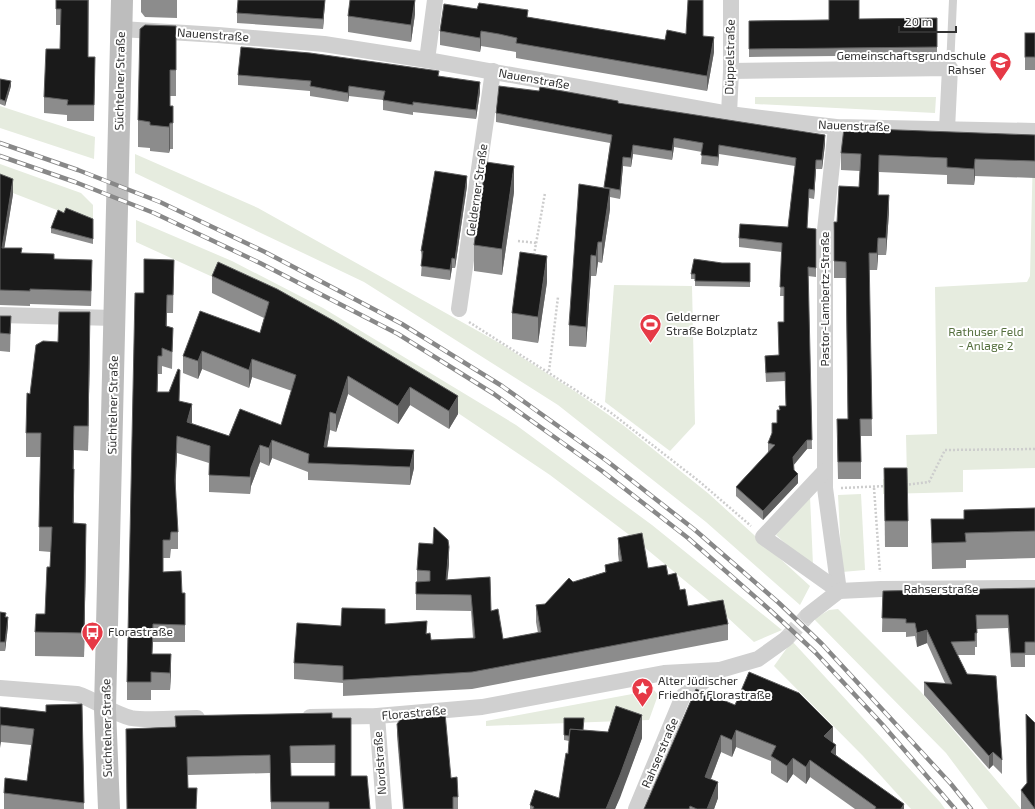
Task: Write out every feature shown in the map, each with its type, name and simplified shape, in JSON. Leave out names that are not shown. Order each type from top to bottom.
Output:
[{"type":"main road","name":"Süchtelner Straße","points":[[109,809],[106,709],[122,0]]},
{"type":"street","points":[[428,60],[435,0]]},
{"type":"street","name":"Düppelstraße","points":[[728,114],[731,71],[731,0]]},
{"type":"street","name":"Nauenstraße","points":[[121,29],[218,34],[324,44],[428,60],[728,114],[836,127],[1035,131]]},
{"type":"street","points":[[731,71],[950,68],[947,129]]},
{"type":"street","name":"Gelderner Straße","points":[[459,309],[493,72]]},
{"type":"street","name":"Pastor-Lambertz-Straße","points":[[836,127],[825,230],[825,488],[839,592]]},
{"type":"street","points":[[0,315],[114,318]]},
{"type":"street","points":[[808,615],[839,592],[764,537],[825,471]]},
{"type":"street","name":"Rahserstraße","points":[[839,592],[881,588],[1035,588]]},
{"type":"street","name":"Rahserstraße","points":[[636,809],[684,696],[720,670],[758,659],[786,640]]},
{"type":"street","name":"Florastraße","points":[[298,717],[377,716],[482,707],[664,673],[720,670]]},
{"type":"street","points":[[0,688],[77,694],[88,698],[106,709],[132,718],[211,718]]},
{"type":"street","name":"Nordstraße","points":[[377,716],[384,809]]},
{"type":"lane","points":[[950,68],[953,0]]},
{"type":"path","points":[[534,258],[545,193]]},
{"type":"path","points":[[518,241],[536,243]]},
{"type":"path","points":[[549,371],[558,297]]},
{"type":"path","points":[[459,309],[469,322],[549,371],[610,412],[700,482],[764,537]]},
{"type":"path","points":[[898,485],[929,482],[946,450],[1035,449]]},
{"type":"path","points":[[825,488],[874,488],[890,486]]},
{"type":"path","points":[[874,488],[881,588]]},
{"type":"green space","points":[[755,97],[936,97],[935,113],[755,104]]},
{"type":"green space","points":[[0,106],[95,137],[94,159],[0,128]]},
{"type":"green space","name":"Rathuser Feld - Anlage 2","points":[[1033,152],[1035,152],[1035,468],[963,470],[963,492],[883,494],[883,479],[907,478],[906,435],[937,434],[935,287],[1027,282],[1030,276]]},
{"type":"green space","points":[[135,154],[258,208],[503,345],[576,392],[623,425],[709,494],[810,586],[800,605],[706,522],[558,405],[364,282],[135,173]]},
{"type":"green space","points":[[0,164],[81,193],[93,205],[93,224],[0,188]]},
{"type":"green space","points":[[136,220],[232,261],[323,308],[516,425],[652,525],[782,630],[754,642],[713,604],[632,537],[550,475],[458,413],[369,357],[276,306],[136,242]]},
{"type":"green space","name":"Gelderner Straße Bolzplatz","points":[[614,285],[692,286],[695,424],[670,451],[605,402]]},
{"type":"green space","points":[[861,494],[865,570],[842,572],[838,495]]},
{"type":"green space","points":[[810,496],[813,565],[810,566],[776,535]]},
{"type":"green space","points":[[838,609],[921,692],[1021,809],[988,809],[946,753],[814,619],[829,610]]},
{"type":"green space","points":[[792,641],[945,809],[911,809],[863,756],[774,666]]},
{"type":"green space","points":[[654,690],[658,695],[649,720],[486,726],[486,721]]},
{"type":"building","points":[[56,0],[88,0],[88,57],[95,57],[94,105],[67,105],[68,100],[44,97],[46,49],[60,49],[61,9],[56,9]]},
{"type":"building","points":[[238,0],[325,0],[323,19],[237,13]]},
{"type":"building","points":[[350,0],[415,0],[411,25],[348,16]]},
{"type":"building","points":[[688,0],[703,0],[703,36],[714,37],[707,76],[516,43],[517,38],[499,34],[481,31],[480,38],[440,31],[444,4],[477,9],[479,3],[528,10],[527,17],[665,40],[667,30],[686,34]]},
{"type":"building","points":[[829,0],[859,0],[859,19],[937,18],[937,47],[749,49],[749,21],[829,20]]},
{"type":"building","points":[[145,25],[176,26],[176,70],[170,70],[170,106],[173,106],[173,123],[170,123],[169,127],[150,125],[150,122],[138,120],[140,29]]},
{"type":"building","points":[[1025,33],[1035,33],[1035,57],[1025,57]]},
{"type":"building","points":[[241,47],[310,53],[439,71],[438,76],[480,82],[476,110],[413,102],[413,105],[383,100],[385,91],[349,86],[348,93],[310,86],[311,81],[238,75]]},
{"type":"building","points":[[0,79],[11,81],[5,101],[0,99]]},
{"type":"building","points":[[499,86],[539,91],[540,87],[618,101],[618,103],[825,135],[822,160],[816,160],[814,190],[809,189],[807,228],[816,229],[816,268],[808,267],[812,440],[807,440],[793,457],[794,470],[798,474],[763,511],[736,487],[775,445],[768,443],[772,433],[772,423],[777,423],[777,410],[780,410],[779,406],[786,406],[785,372],[766,373],[765,356],[779,355],[778,322],[784,322],[784,287],[780,287],[782,243],[739,238],[740,224],[788,227],[796,158],[719,145],[718,157],[701,155],[703,143],[674,138],[672,151],[633,145],[631,158],[623,157],[620,190],[604,187],[612,135],[496,113]]},
{"type":"building","points":[[844,128],[1035,135],[1035,161],[975,159],[974,169],[947,167],[947,158],[879,155],[878,195],[889,195],[886,238],[878,238],[877,253],[869,253],[872,419],[860,419],[861,462],[838,462],[837,419],[848,419],[846,262],[834,261],[834,222],[837,222],[839,186],[859,187],[861,154],[841,153]]},
{"type":"building","points":[[486,162],[514,166],[502,249],[474,245]]},
{"type":"building","points":[[435,171],[467,176],[455,259],[452,258],[450,270],[421,266],[423,251],[421,251]]},
{"type":"building","points":[[0,174],[13,179],[2,248],[22,248],[21,253],[54,254],[54,259],[92,260],[91,291],[30,289],[30,291],[0,290]]},
{"type":"building","points":[[579,184],[610,189],[602,242],[598,242],[596,256],[591,255],[586,327],[569,325]]},
{"type":"building","points":[[66,208],[93,219],[93,239],[51,228],[58,210],[64,213]]},
{"type":"building","points":[[520,252],[547,256],[538,317],[512,313]]},
{"type":"building","points":[[144,259],[174,260],[173,295],[167,295],[166,326],[173,328],[172,352],[162,348],[162,356],[158,356],[157,392],[169,392],[178,369],[180,370],[179,401],[192,404],[187,422],[229,436],[240,409],[281,425],[296,375],[252,359],[249,370],[202,351],[198,361],[183,356],[200,311],[260,333],[269,302],[212,276],[218,262],[277,289],[334,321],[458,396],[449,411],[410,387],[398,406],[348,376],[336,414],[330,412],[324,447],[414,450],[410,467],[308,463],[309,454],[272,440],[269,448],[260,445],[251,468],[250,477],[209,475],[210,446],[177,436],[175,480],[178,532],[171,532],[170,540],[163,540],[163,572],[181,571],[182,593],[185,593],[185,625],[153,624],[152,654],[171,654],[170,673],[151,672],[151,682],[127,682],[135,293],[144,293]]},
{"type":"building","points":[[694,259],[722,263],[750,263],[750,282],[695,281],[695,274],[691,274]]},
{"type":"building","points":[[59,312],[90,312],[88,426],[74,426],[73,469],[73,523],[86,524],[84,633],[35,632],[36,614],[45,614],[47,567],[50,567],[52,527],[39,527],[41,433],[26,433],[27,393],[30,394],[36,345],[43,341],[58,342]]},
{"type":"building","points":[[0,316],[11,316],[10,334],[0,333]]},
{"type":"building","points":[[884,468],[907,468],[908,521],[885,521]]},
{"type":"building","points":[[1035,508],[1035,531],[965,533],[966,542],[932,543],[931,519],[964,519],[964,510]]},
{"type":"building","points":[[434,527],[448,540],[449,547],[446,580],[490,577],[491,611],[498,609],[503,639],[541,632],[536,605],[545,604],[569,578],[573,582],[606,572],[605,565],[622,561],[618,538],[642,533],[648,568],[666,565],[668,575],[676,573],[680,590],[685,589],[688,606],[723,600],[728,624],[472,672],[343,680],[343,666],[294,663],[297,623],[341,626],[342,608],[385,609],[385,624],[427,621],[426,634],[430,633],[431,640],[475,638],[471,595],[416,594],[416,582],[430,581],[430,571],[417,570],[419,543],[433,544]]},
{"type":"building","points":[[1035,588],[1035,642],[1025,642],[1025,653],[1011,653],[1008,615],[976,615],[977,633],[975,633],[975,641],[951,642],[967,674],[996,676],[1002,760],[993,752],[989,756],[924,682],[952,684],[927,630],[917,633],[915,623],[906,623],[906,619],[882,618],[883,591]]},
{"type":"building","points":[[0,612],[6,613],[5,617],[8,617],[5,642],[0,642]]},
{"type":"building","points":[[749,672],[799,693],[833,727],[824,736],[836,745],[831,752],[904,804],[901,809],[875,809],[876,807],[810,760],[806,767],[793,758],[787,766],[771,756],[776,746],[736,730],[732,740],[721,735],[705,777],[718,782],[707,809],[697,809],[690,806],[689,809],[644,809],[696,689],[735,705]]},
{"type":"building","points":[[82,704],[84,803],[4,793],[5,778],[27,781],[34,729],[1,725],[0,731],[0,707],[46,712],[46,705]]},
{"type":"building","points":[[616,706],[642,715],[606,809],[533,809],[534,807],[530,805],[535,790],[559,798],[566,753],[568,754],[570,729],[608,732]]},
{"type":"building","points":[[332,713],[332,718],[351,718],[351,776],[367,776],[370,809],[329,809],[329,802],[271,802],[270,755],[187,757],[188,788],[197,788],[196,809],[127,809],[126,729],[176,727],[175,716]],"holes":[[[335,745],[335,776],[291,776],[290,746]]]},
{"type":"building","points":[[445,713],[451,778],[457,777],[458,797],[453,797],[453,809],[404,809],[397,724],[403,716]]},
{"type":"building","points":[[1026,714],[1035,723],[1035,809],[1021,790],[1027,783]]},
{"type":"building","points":[[564,718],[584,718],[583,730],[570,729],[569,736],[564,735]]},
{"type":"tunnel","points":[[786,639],[808,615]]},
{"type":"railway","points":[[0,143],[78,170],[160,202],[265,252],[402,324],[502,386],[607,461],[695,530],[779,603],[822,644],[951,784],[971,809]]},
{"type":"railway","points":[[0,156],[75,182],[154,213],[260,263],[398,334],[494,394],[602,471],[688,538],[771,611],[815,652],[882,724],[955,809]]},
{"type":"place","name":"Gemeinschaftsgrundschule Rahser","points":[[1001,82]]},
{"type":"place","name":"Gelderner Straße Bolzplatz","points":[[651,344]]},
{"type":"place","name":"Florastraße","points":[[93,652]]},
{"type":"place","name":"Alter Jüdischer Friedhof Florastraße","points":[[642,708]]}]
